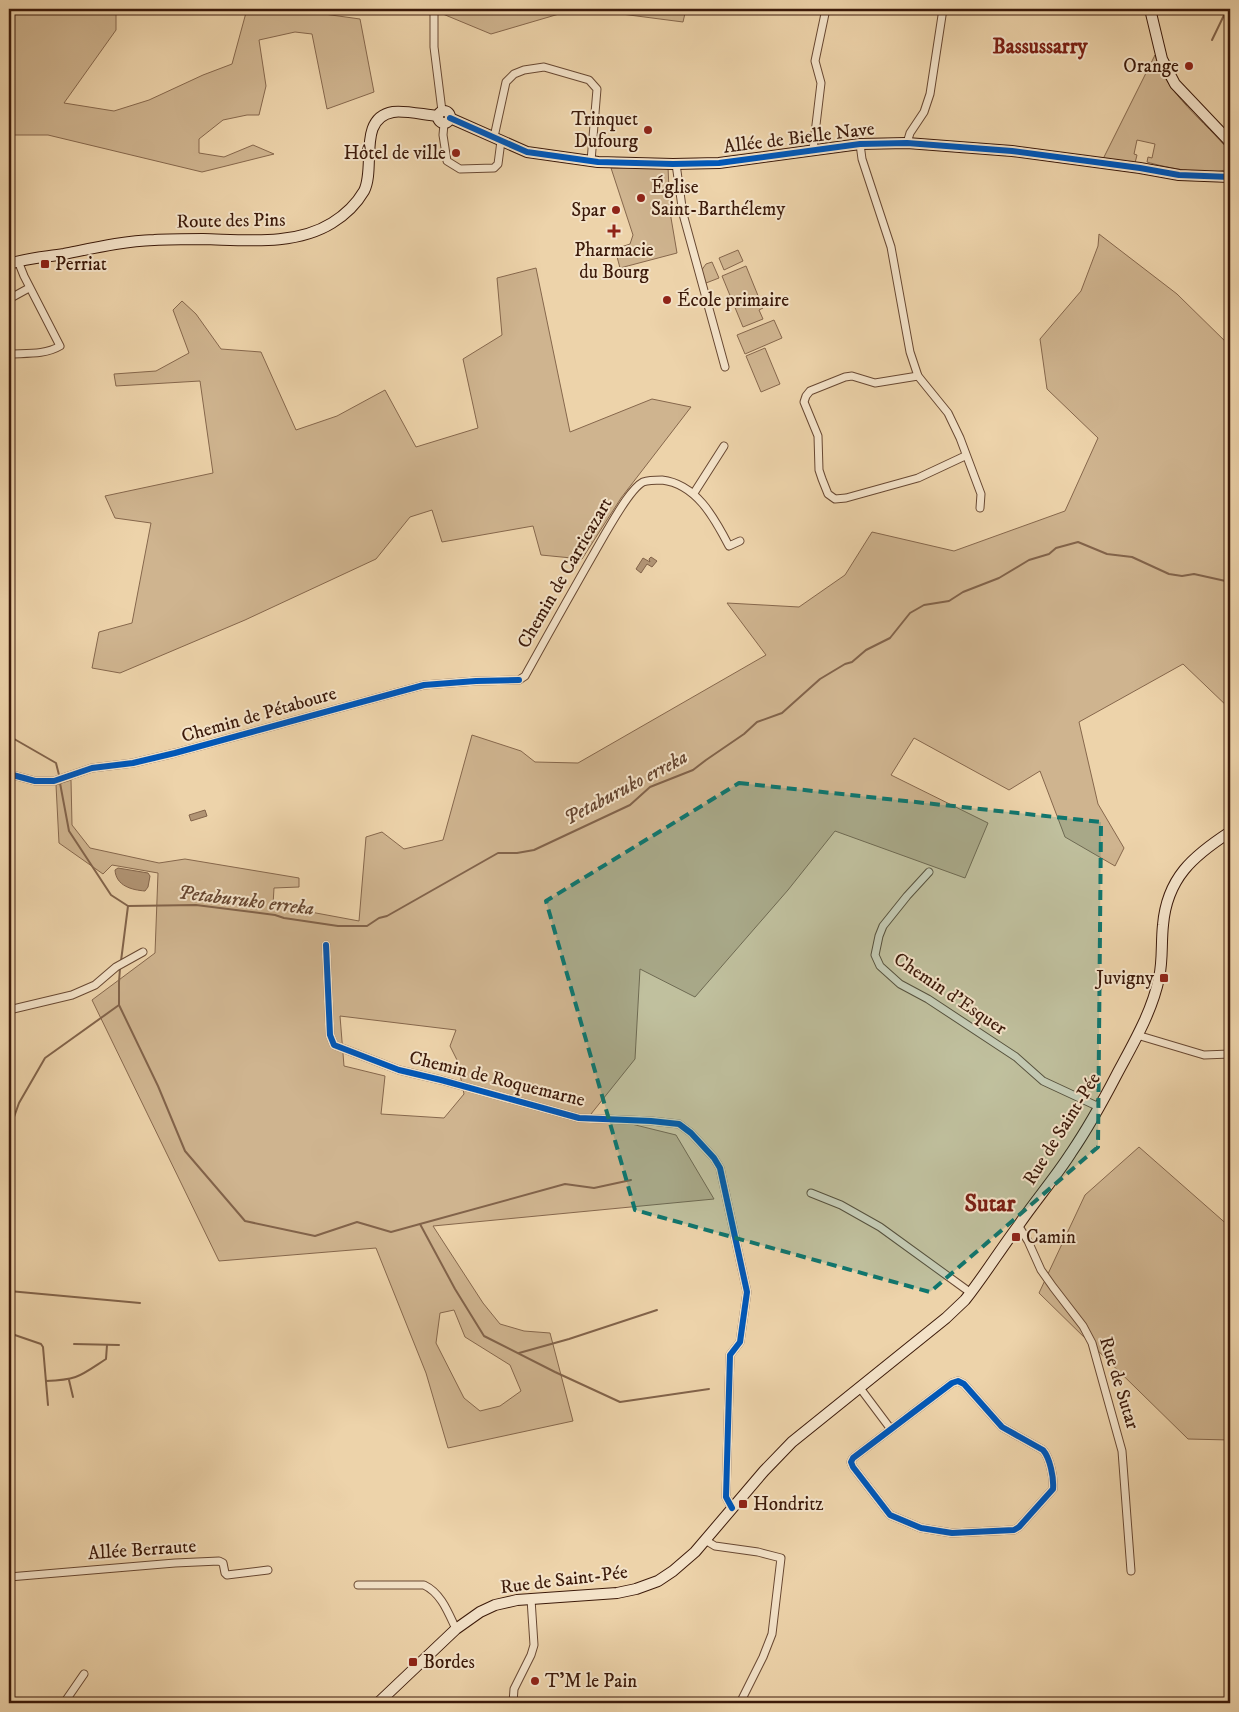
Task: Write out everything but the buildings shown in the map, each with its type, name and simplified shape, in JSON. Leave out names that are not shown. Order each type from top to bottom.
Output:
[{"type":"main road","points":[[1150,9],[1162,59],[1175,84],[1230,142]]},
{"type":"main road","name":"Route des Pins","points":[[13,262],[143,241],[202,239],[273,240],[295,237],[316,230],[332,223],[345,213],[365,190],[368,178],[371,135],[373,126],[378,119],[394,111],[443,117]]},
{"type":"main road","name":"Allée de Bielle Nave","points":[[443,117],[527,152],[591,161],[676,164],[719,163],[860,144],[908,143],[1012,151],[1179,175],[1230,177]]},
{"type":"main road","name":"Allée de Bielle Nave","points":[[1217,176],[1230,172]]},
{"type":"main road","name":"Rue de Saint-Pée","points":[[378,1703],[456,1629],[480,1612],[495,1605],[517,1600],[617,1592],[647,1586],[673,1571],[705,1540],[764,1471],[792,1442],[946,1318],[971,1292],[1070,1154],[1099,1107],[1137,1035],[1155,994],[1162,962],[1162,926],[1165,907],[1174,884],[1198,854],[1230,832]]},
{"type":"street","points":[[434,9],[434,48],[443,117],[443,135],[448,161],[460,170],[494,168],[498,164],[497,139],[506,82],[514,74],[524,70],[544,67],[589,80],[598,89],[591,161]]},
{"type":"street","points":[[813,150],[822,83],[815,61],[826,9]]},
{"type":"street","points":[[908,143],[910,133],[924,112],[930,94],[943,9]]},
{"type":"street","points":[[860,144],[862,159],[891,247],[906,336],[918,376],[948,413],[960,438],[981,494],[980,508]]},
{"type":"street","points":[[676,164],[682,208],[726,367]]},
{"type":"street","points":[[9,354],[41,353],[60,346],[30,288],[13,262]]},
{"type":"street","points":[[9,299],[30,288]]},
{"type":"street","points":[[918,376],[875,384],[852,376],[810,390],[804,402],[818,436],[820,470],[828,494],[835,499],[846,498],[918,478],[966,456]]},
{"type":"street","points":[[724,446],[694,493],[711,515],[728,546],[740,541]]},
{"type":"street","name":"Chemin de Carricazart","points":[[519,680],[525,676],[577,582],[626,501],[642,483],[654,479],[672,481],[694,493]]},
{"type":"street","name":"Chemin de Pétaboure","points":[[9,774],[35,782],[54,781],[92,768],[133,763],[170,755],[424,685],[519,680]]},
{"type":"street","name":"Chemin d'Esquer","points":[[929,872],[907,896],[884,926],[879,936],[875,955],[880,966],[900,984],[928,998],[1016,1057],[1043,1081],[1099,1107]]},
{"type":"street","name":"Chemin de Roquemarne","points":[[326,945],[330,1035],[334,1045],[399,1070],[579,1118],[679,1124],[691,1133],[714,1158],[720,1168],[747,1292],[740,1342],[730,1355],[726,1497],[732,1508]]},
{"type":"street","points":[[9,1010],[72,995],[95,985],[116,967],[143,952]]},
{"type":"street","points":[[1137,1035],[1204,1054],[1230,1054]]},
{"type":"street","points":[[811,1193],[841,1205],[880,1226],[971,1292]]},
{"type":"street","name":"Rue de Sutar","points":[[1018,1226],[1028,1241],[1041,1270],[1083,1326],[1092,1343],[1122,1451],[1131,1571]]},
{"type":"street","points":[[958,1381],[964,1384],[1002,1427],[1043,1450],[1047,1455],[1054,1481],[1053,1489],[1019,1528],[1014,1530],[952,1533],[921,1528],[890,1515],[852,1466],[851,1462],[854,1458],[890,1428],[952,1382],[958,1381]]},
{"type":"street","points":[[860,1388],[890,1428]]},
{"type":"street","points":[[705,1540],[714,1546],[758,1552],[781,1558],[772,1634],[763,1657],[740,1703]]},
{"type":"street","name":"Allée Berraute","points":[[9,1577],[219,1561],[223,1563],[227,1576],[268,1570]]},
{"type":"street","points":[[358,1585],[424,1585],[431,1588],[438,1596],[456,1629]]},
{"type":"street","points":[[513,1703],[514,1689],[532,1655],[534,1645],[531,1599]]},
{"type":"street","points":[[64,1703],[84,1674]]},
{"type":"highlighted area","points":[[739,783],[1101,822],[1098,1147],[930,1292],[635,1210],[546,901]]},
{"type":"shaded area","points":[[9,9],[116,9],[116,30],[64,103],[114,111],[149,100],[232,64],[247,9],[288,9],[360,19],[374,92],[327,109],[312,34],[295,32],[259,40],[266,86],[259,115],[247,115],[223,120],[199,139],[199,153],[224,157],[253,145],[274,154],[202,172],[48,135],[9,135]]},
{"type":"shaded area","points":[[438,9],[576,9],[491,34],[438,12]]},
{"type":"shaded area","points":[[583,9],[686,9],[683,22]]},
{"type":"shaded area","points":[[1155,55],[1160,69],[1177,95],[1230,152],[1230,167],[1214,172],[1203,172],[1177,169],[1147,162],[1148,157],[1152,158],[1155,144],[1137,140],[1134,154],[1137,155],[1135,163],[1103,159]]},
{"type":"shaded area","points":[[668,167],[670,212],[677,253],[620,268],[615,249],[630,244],[633,235],[611,168]]},
{"type":"shaded area","points":[[1099,234],[1177,294],[1230,346],[1230,709],[1183,664],[1079,722],[1098,804],[1124,848],[1115,866],[1065,837],[1040,771],[1009,790],[914,738],[891,775],[988,823],[965,878],[835,831],[788,890],[695,997],[640,969],[635,1059],[591,1114],[676,1135],[714,1199],[433,1226],[483,1303],[500,1324],[524,1331],[550,1333],[573,1421],[448,1448],[426,1373],[376,1248],[219,1261],[92,1000],[155,953],[158,873],[112,865],[103,874],[59,843],[56,785],[71,780],[72,825],[90,848],[159,863],[185,859],[299,878],[299,887],[274,888],[273,905],[359,921],[366,837],[382,832],[404,849],[443,840],[472,735],[521,751],[535,762],[578,763],[766,655],[727,603],[799,607],[845,575],[872,532],[954,551],[1065,511],[1098,438],[1047,389],[1040,339],[1081,291],[1098,246]],"holes":[[[340,1016],[456,1030],[450,1046],[457,1060],[464,1094],[444,1118],[381,1114],[385,1076],[344,1066]],[[454,1310],[465,1337],[510,1365],[521,1391],[500,1406],[480,1411],[464,1398],[436,1343],[440,1313]]]},
{"type":"shaded area","points":[[738,250],[743,261],[724,270],[719,258]]},
{"type":"shaded area","points":[[712,262],[719,278],[706,283],[701,271],[706,264]]},
{"type":"shaded area","points":[[746,266],[763,308],[759,310],[763,319],[743,327],[722,276]]},
{"type":"shaded area","points":[[536,268],[570,432],[652,399],[691,407],[621,498],[582,559],[541,555],[533,526],[442,542],[432,510],[410,517],[376,559],[245,620],[120,673],[92,668],[99,632],[132,623],[151,523],[115,518],[105,496],[213,473],[200,381],[116,386],[114,374],[156,371],[189,353],[173,310],[182,301],[196,314],[221,349],[261,352],[296,430],[337,416],[385,390],[416,447],[478,428],[463,359],[502,335],[497,278]]},
{"type":"shaded area","points":[[774,320],[782,338],[745,354],[737,335]]},
{"type":"shaded area","points":[[765,348],[780,384],[761,392],[746,356]]},
{"type":"shaded area","points":[[651,557],[657,561],[652,567],[647,564],[641,573],[636,569],[643,558],[650,562],[649,559]]},
{"type":"shaded area","points":[[205,810],[207,816],[191,821],[189,815]]},
{"type":"shaded area","points":[[118,868],[148,873],[150,876],[148,887],[145,891],[125,886],[118,880],[116,875],[115,870]]},
{"type":"shaded area","points":[[1139,1147],[1230,1227],[1230,1440],[1188,1439],[1039,1293],[1085,1195]]},
{"type":"waterway","points":[[1212,40],[1227,9]]},
{"type":"waterway","name":"Petaburuko erreka","points":[[60,783],[69,831],[111,895],[128,906],[196,905],[275,915],[338,926],[367,926],[498,853],[517,853],[534,850],[630,805],[650,787],[693,770],[744,734],[757,722],[782,713],[820,679],[845,664],[852,662],[866,650],[890,638],[910,613],[924,605],[949,601],[963,592],[999,578],[1029,560],[1049,554],[1056,548],[1078,542],[1107,554],[1132,557],[1169,574],[1182,576],[1194,574],[1230,582]]},
{"type":"waterway","name":"Petaburuko erreka","points":[[9,736],[56,763],[59,775]]},
{"type":"waterway","points":[[121,961],[128,906]]},
{"type":"waterway","points":[[120,968],[119,1005],[158,1086],[185,1151],[245,1221],[315,1236],[357,1222],[391,1232],[420,1224],[455,1289],[484,1336],[620,1402],[709,1389]]},
{"type":"waterway","points":[[9,1131],[19,1103],[45,1058],[119,1005]]},
{"type":"waterway","points":[[420,1224],[565,1184],[594,1188],[631,1180]]},
{"type":"waterway","points":[[9,1291],[140,1303]]},
{"type":"waterway","points":[[519,1353],[569,1339],[657,1310]]},
{"type":"waterway","points":[[9,1333],[41,1344],[43,1347],[48,1405]]},
{"type":"waterway","points":[[10,1434],[13,1334]]},
{"type":"waterway","points":[[74,1344],[119,1345]]},
{"type":"waterway","points":[[46,1381],[65,1380],[84,1373],[106,1359],[107,1345]]},
{"type":"waterway","points":[[69,1380],[73,1397]]},
{"type":"cycle path","points":[[450,118],[527,152],[598,162],[719,163],[860,144],[907,143],[1012,151],[1179,175],[1230,177]]},
{"type":"cycle path","points":[[9,774],[35,781],[54,781],[92,768],[133,763],[175,753],[424,685],[519,680]]},
{"type":"cycle path","points":[[326,945],[330,1035],[334,1045],[399,1070],[579,1118],[679,1124],[691,1133],[714,1158],[720,1168],[747,1292],[740,1342],[730,1355],[726,1497],[732,1508]]},
{"type":"cycle path","points":[[958,1381],[964,1384],[1002,1427],[1043,1450],[1050,1463],[1053,1489],[1019,1527],[1014,1530],[952,1533],[921,1528],[890,1515],[851,1462],[853,1458],[952,1383],[958,1381]]},
{"type":"place","name":"Orange","points":[[1189,66]]},
{"type":"place","name":"Trinquet Dufourg","points":[[648,130]]},
{"type":"place","name":"Hôtel de ville","points":[[456,153]]},
{"type":"place","name":"Église Saint-Barthélemy","points":[[641,198]]},
{"type":"place","name":"Spar","points":[[616,210]]},
{"type":"place","name":"Pharmacie du Bourg","points":[[614,231]]},
{"type":"place","name":"Perriat","points":[[45,264]]},
{"type":"place","name":"École primaire","points":[[667,300]]},
{"type":"place","name":"Juvigny","points":[[1164,978]]},
{"type":"place","name":"Camin","points":[[1016,1237]]},
{"type":"place","name":"Hondritz","points":[[743,1504]]},
{"type":"place","name":"Bordes","points":[[413,1662]]},
{"type":"place","name":"T'M le Pain","points":[[535,1681]]},
{"type":"district","name":"Bassussarry","points":[[1040,47]]},
{"type":"district","name":"Sutar","points":[[990,1204]]}]
